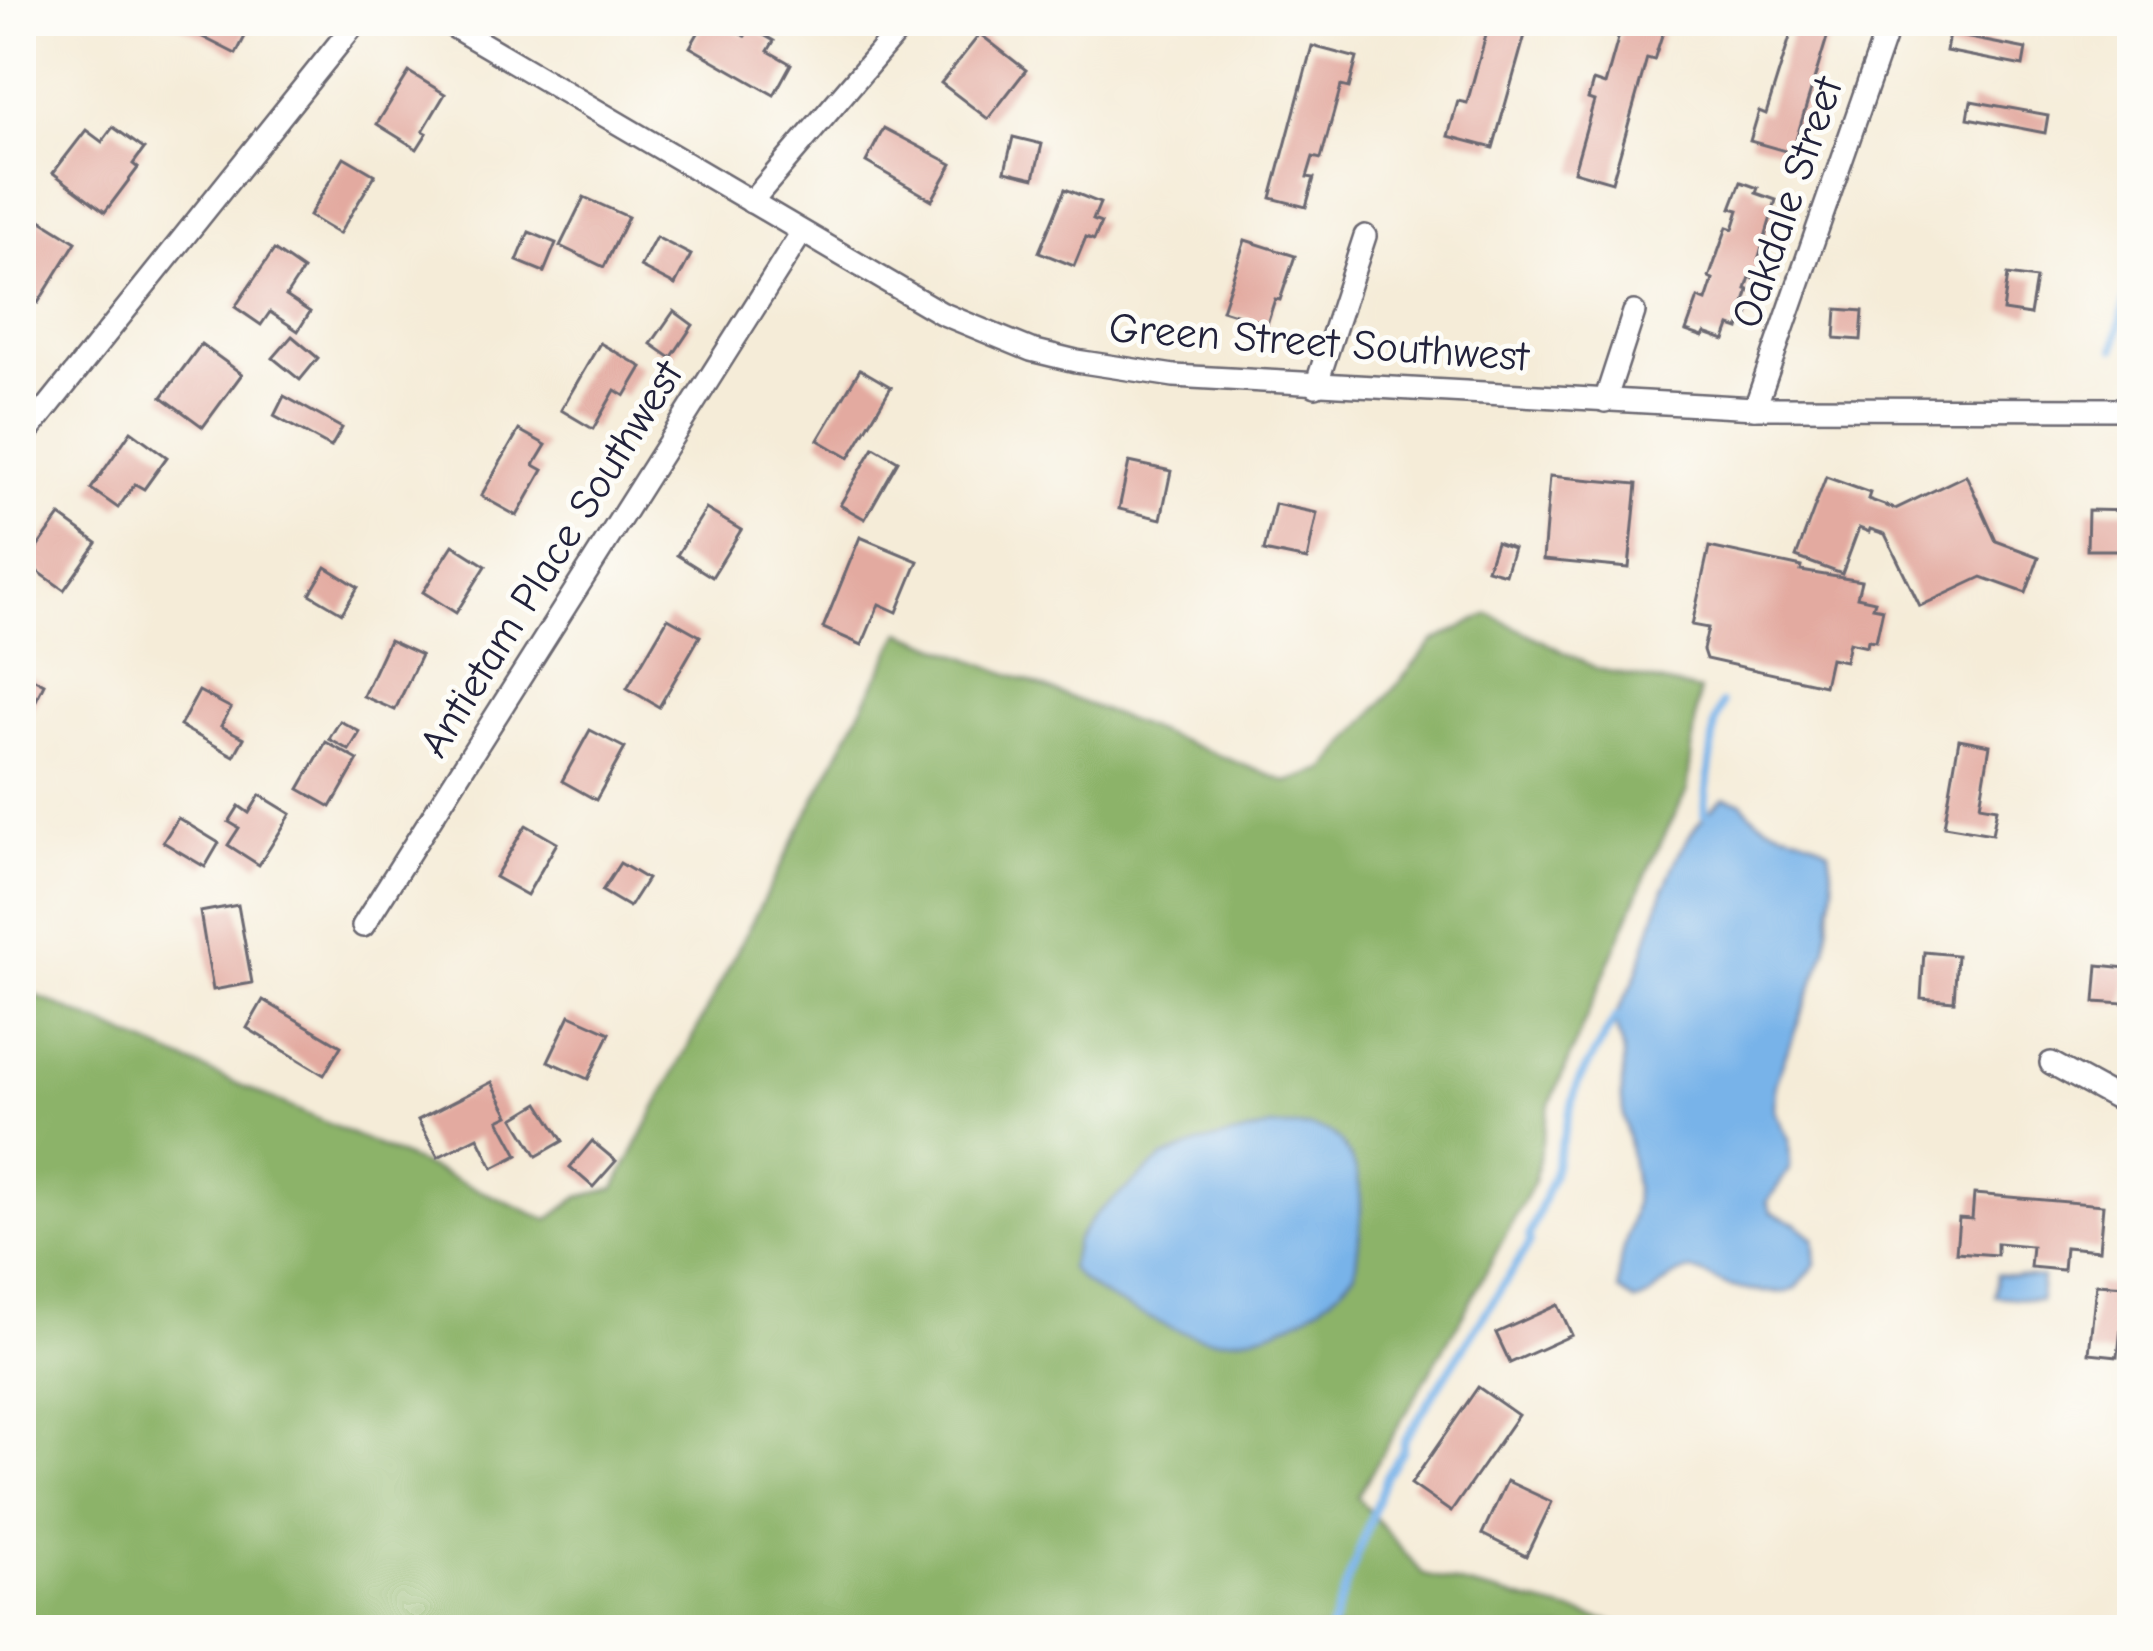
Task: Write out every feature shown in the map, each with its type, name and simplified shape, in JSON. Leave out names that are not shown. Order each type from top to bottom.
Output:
[{"type":"street","points":[[21,440],[357,21]]},
{"type":"street","name":"Green Street Southwest","points":[[444,21],[941,313],[1031,350],[1076,361],[1174,376],[1316,386],[1755,408],[2132,409]]},
{"type":"street","points":[[751,202],[906,21]]},
{"type":"street","name":"Oakdale Street","points":[[1755,408],[1890,21]]},
{"type":"street","name":"Antietam Place Southwest","points":[[363,926],[802,232]]},
{"type":"street","points":[[1316,386],[1366,236]]},
{"type":"street","points":[[1605,401],[1634,312]]},
{"type":"street","points":[[2051,1063],[2115,1099],[2132,1102]]},
{"type":"green space","points":[[1489,614],[1598,669],[1699,691],[1687,791],[1653,858],[1549,1107],[1534,1181],[1357,1497],[1424,1575],[1645,1630],[21,1630],[21,989],[548,1220],[579,1197],[615,1188],[901,632],[1287,782],[1325,770],[1433,642]]},
{"type":"water","points":[[1724,798],[1742,802],[1770,826],[1829,850],[1834,885],[1826,950],[1775,1083],[1774,1110],[1789,1140],[1790,1168],[1767,1202],[1771,1212],[1814,1238],[1816,1264],[1796,1289],[1787,1292],[1736,1288],[1690,1271],[1635,1302],[1619,1291],[1635,1191],[1616,1017],[1636,976],[1677,857],[1705,816]]},
{"type":"water","points":[[1271,1127],[1329,1133],[1347,1151],[1359,1183],[1361,1220],[1355,1272],[1311,1311],[1257,1335],[1208,1338],[1177,1330],[1120,1304],[1093,1289],[1070,1268],[1076,1241],[1095,1215],[1163,1158]]},
{"type":"water","points":[[1997,1274],[2042,1278],[2040,1300],[1995,1296]]},
{"type":"building","points":[[171,21],[253,21],[236,54]]},
{"type":"building","points":[[705,21],[720,21],[745,36],[750,27],[774,41],[768,51],[791,64],[774,95],[690,47]]},
{"type":"building","points":[[1490,21],[1529,21],[1493,148],[1448,136],[1458,101],[1467,103]]},
{"type":"building","points":[[1623,21],[1663,32],[1654,60],[1647,58],[1612,182],[1574,171],[1594,101],[1588,99],[1593,81],[1605,85]]},
{"type":"building","points":[[1795,21],[1832,21],[1792,153],[1750,141],[1759,111],[1766,114]]},
{"type":"building","points":[[980,34],[1026,70],[988,119],[941,83]]},
{"type":"building","points":[[1949,34],[2026,49],[2023,66],[1946,51]]},
{"type":"building","points":[[1312,46],[1357,58],[1349,88],[1341,86],[1321,159],[1313,157],[1307,177],[1314,178],[1306,207],[1271,198]]},
{"type":"building","points":[[409,72],[445,94],[417,149],[377,124]]},
{"type":"building","points":[[1971,101],[2048,115],[2045,133],[1968,118]]},
{"type":"building","points":[[113,127],[144,149],[133,164],[138,168],[105,212],[53,173],[86,130],[102,142]]},
{"type":"building","points":[[884,128],[952,164],[932,200],[866,162]]},
{"type":"building","points":[[1013,137],[1042,144],[1034,178],[1005,171]]},
{"type":"building","points":[[344,157],[375,175],[339,234],[309,216]]},
{"type":"building","points":[[1741,182],[1776,200],[1758,261],[1763,263],[1757,280],[1750,277],[1746,289],[1743,308],[1750,310],[1746,321],[1742,319],[1739,329],[1730,326],[1725,340],[1705,333],[1703,337],[1686,331],[1698,298],[1706,301],[1727,227],[1733,229],[1739,210],[1731,208]]},
{"type":"building","points":[[1065,189],[1100,203],[1093,220],[1101,223],[1094,240],[1086,237],[1074,266],[1039,252]]},
{"type":"building","points":[[584,197],[628,217],[604,267],[560,246]]},
{"type":"building","points":[[36,217],[76,242],[38,303],[21,293],[25,246],[21,240]]},
{"type":"building","points":[[529,232],[556,243],[544,272],[517,261]]},
{"type":"building","points":[[656,237],[691,255],[675,285],[640,267]]},
{"type":"building","points":[[1245,240],[1295,256],[1267,324],[1222,310]]},
{"type":"building","points":[[274,250],[303,270],[286,296],[310,312],[298,331],[270,312],[261,325],[235,307]]},
{"type":"building","points":[[2008,275],[2036,279],[2030,315],[2003,311]]},
{"type":"building","points":[[1837,309],[1863,311],[1861,340],[1835,338]]},
{"type":"building","points":[[674,311],[693,325],[671,358],[651,344]]},
{"type":"building","points":[[292,336],[318,358],[300,380],[273,358]]},
{"type":"building","points":[[600,343],[642,367],[625,396],[615,390],[593,429],[561,410]]},
{"type":"building","points":[[201,344],[242,374],[203,427],[162,397]]},
{"type":"building","points":[[860,369],[891,387],[849,458],[818,440]]},
{"type":"building","points":[[284,396],[342,428],[331,447],[274,416]]},
{"type":"building","points":[[519,430],[546,445],[534,465],[543,470],[517,516],[481,496]]},
{"type":"building","points":[[131,431],[167,457],[144,489],[135,484],[118,508],[91,489]]},
{"type":"building","points":[[874,447],[898,461],[865,519],[840,505]]},
{"type":"building","points":[[1129,462],[1171,471],[1161,519],[1119,509]]},
{"type":"building","points":[[1966,475],[1996,541],[2039,557],[2026,593],[1982,577],[1920,606],[1885,534],[1870,529],[1859,528],[1842,574],[1796,557],[1826,477],[1870,493],[1868,499],[1895,509]]},
{"type":"building","points":[[1550,476],[1637,484],[1629,568],[1543,560]]},
{"type":"building","points":[[1275,504],[1317,513],[1307,560],[1264,551]]},
{"type":"building","points":[[706,509],[741,530],[712,577],[677,555]]},
{"type":"building","points":[[2088,510],[2132,511],[2132,550],[2087,550]]},
{"type":"building","points":[[60,516],[97,543],[64,590],[26,563]]},
{"type":"building","points":[[860,537],[918,561],[897,612],[879,604],[862,645],[823,628]]},
{"type":"building","points":[[1496,542],[1513,548],[1505,574],[1487,569]]},
{"type":"building","points":[[453,545],[486,566],[456,613],[423,592]]},
{"type":"building","points":[[1709,547],[1861,581],[1857,597],[1875,601],[1873,607],[1883,609],[1876,641],[1868,640],[1867,646],[1849,642],[1845,661],[1830,658],[1824,685],[1706,659],[1708,628],[1692,625]]},
{"type":"building","points":[[326,567],[358,587],[342,613],[310,594]]},
{"type":"building","points":[[668,618],[700,636],[659,707],[627,688]]},
{"type":"building","points":[[389,640],[421,655],[395,710],[363,696]]},
{"type":"building","points":[[21,672],[44,684],[21,731]]},
{"type":"building","points":[[199,691],[231,708],[221,726],[244,738],[234,756],[180,726]]},
{"type":"building","points":[[340,721],[360,732],[349,750],[329,739]]},
{"type":"building","points":[[590,730],[625,748],[596,800],[562,781]]},
{"type":"building","points":[[1959,739],[1990,745],[1980,805],[1997,808],[1992,834],[1944,826]]},
{"type":"building","points":[[326,742],[358,760],[331,807],[299,789]]},
{"type":"building","points":[[260,795],[291,814],[259,865],[228,845],[239,828],[229,822],[239,806],[249,813]]},
{"type":"building","points":[[178,818],[219,843],[205,867],[163,842]]},
{"type":"building","points":[[526,825],[557,843],[527,895],[495,877]]},
{"type":"building","points":[[620,863],[647,879],[629,907],[602,891]]},
{"type":"building","points":[[238,905],[252,983],[213,990],[200,912]]},
{"type":"building","points":[[1924,952],[1957,955],[1954,1001],[1921,998]]},
{"type":"building","points":[[2098,965],[2128,968],[2124,1004],[2095,1002]]},
{"type":"building","points":[[263,1000],[341,1046],[324,1075],[247,1028]]},
{"type":"building","points":[[570,1015],[610,1033],[588,1079],[548,1061]]},
{"type":"building","points":[[492,1082],[509,1115],[499,1120],[518,1155],[493,1168],[478,1137],[438,1157],[418,1120]]},
{"type":"building","points":[[539,1103],[563,1141],[537,1156],[514,1118]]},
{"type":"building","points":[[592,1141],[616,1161],[593,1187],[570,1167]]},
{"type":"building","points":[[1974,1194],[2103,1205],[2099,1250],[2065,1247],[2063,1270],[2030,1267],[2032,1246],[1997,1243],[1997,1255],[1956,1252],[1959,1218],[1972,1219]]},
{"type":"building","points":[[2096,1284],[2125,1286],[2118,1356],[2089,1353]]},
{"type":"building","points":[[1558,1305],[1572,1335],[1510,1363],[1496,1333]]},
{"type":"building","points":[[1478,1387],[1518,1415],[1451,1512],[1411,1484]]},
{"type":"building","points":[[1507,1481],[1552,1502],[1526,1556],[1482,1534]]},
{"type":"waterway","points":[[2115,348],[2132,272]]},
{"type":"waterway","points":[[1711,816],[1704,814],[1715,722],[1722,704]]},
{"type":"waterway","points":[[1330,1630],[1386,1476],[1530,1243],[1578,1082],[1616,1017],[1625,1019]]}]
